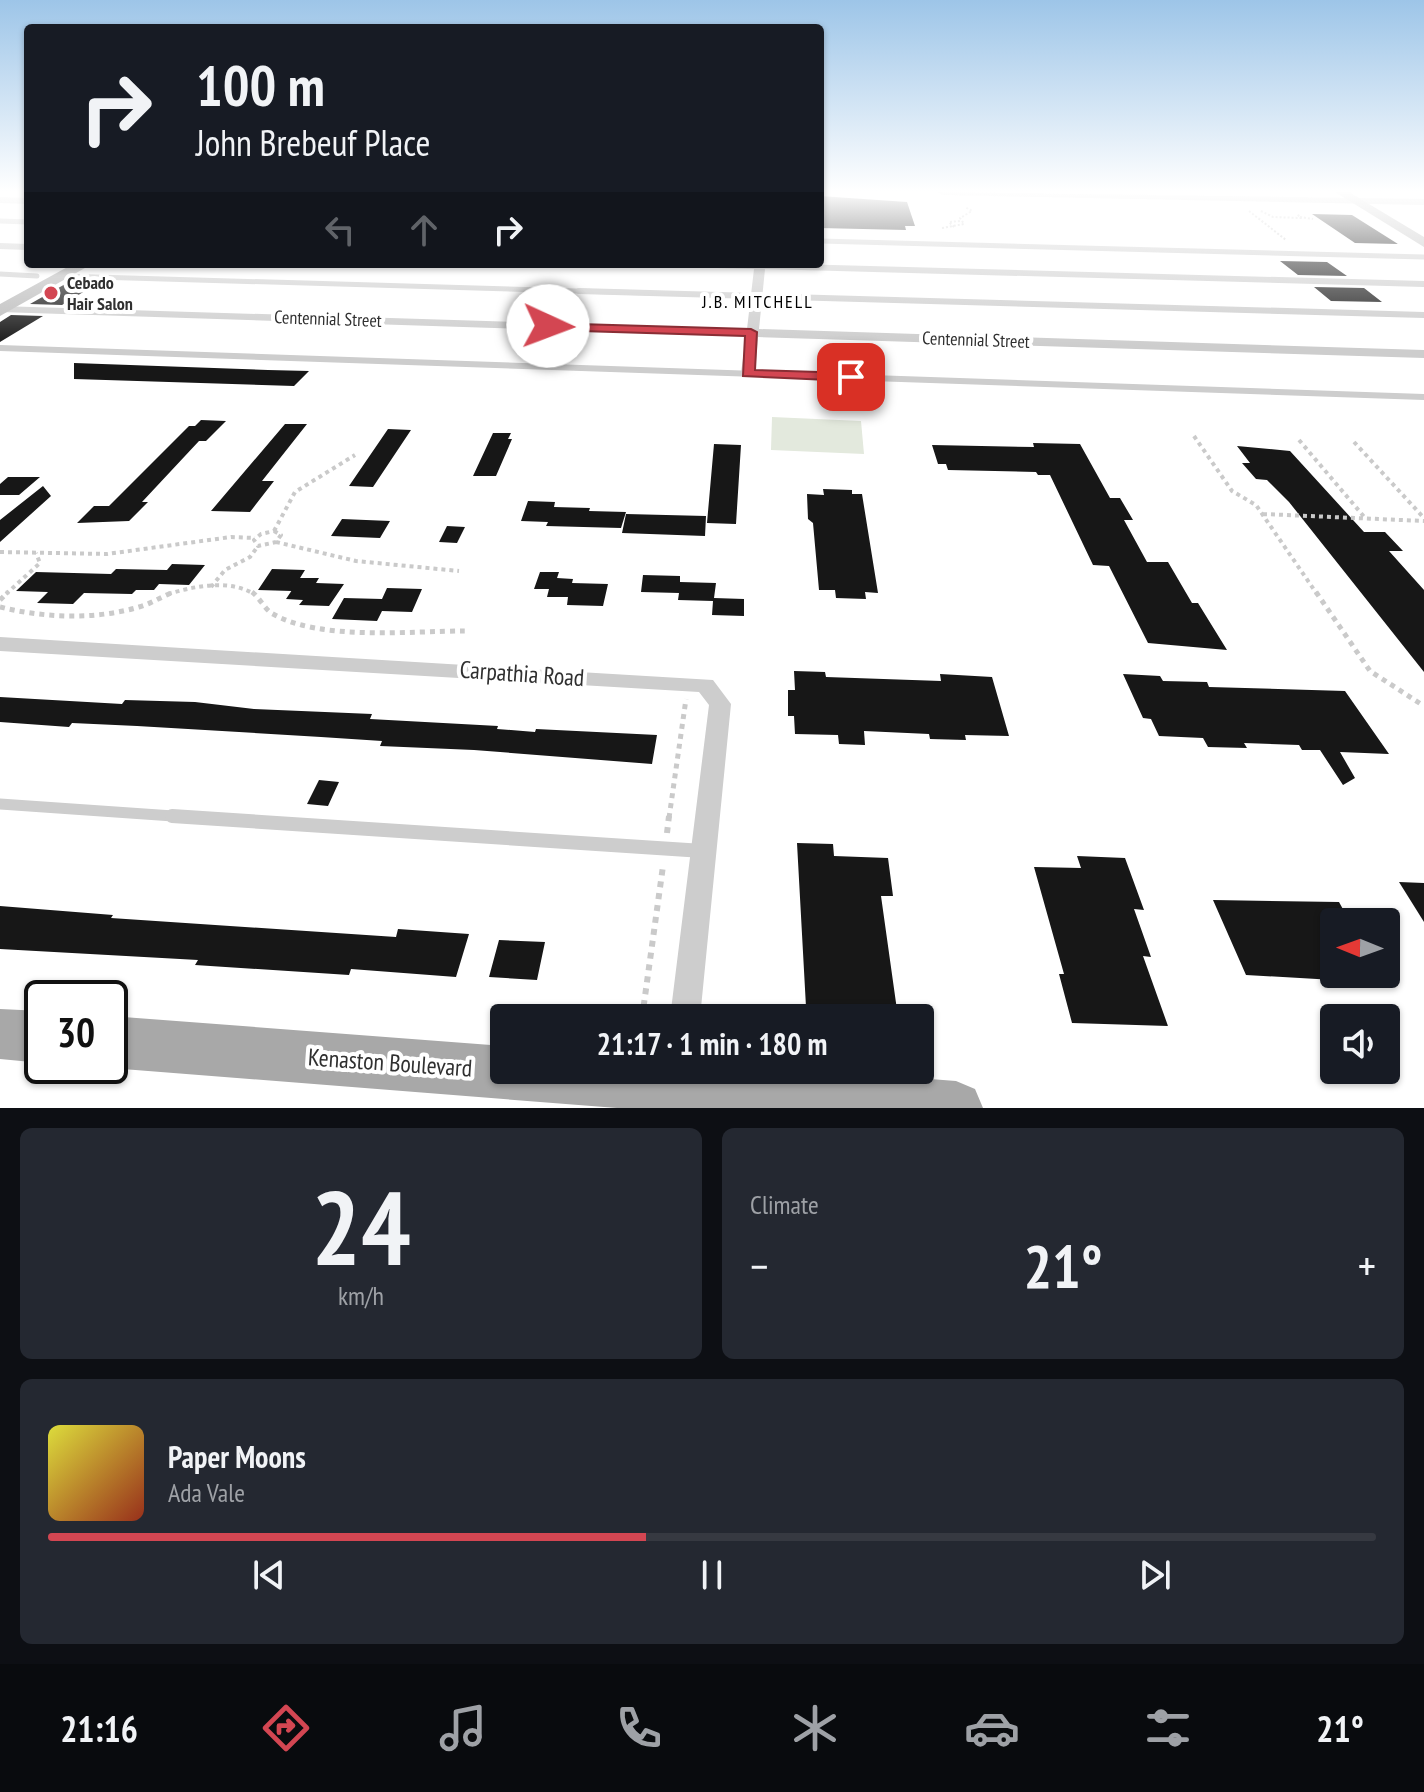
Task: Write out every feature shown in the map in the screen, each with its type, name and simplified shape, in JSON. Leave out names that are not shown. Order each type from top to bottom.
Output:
[{"type":"main road","points":[[1,306],[37,276],[60,270]]},
{"type":"main road","points":[[1,306],[60,270]]},
{"type":"main road","points":[[0,1034],[24,1036]]},
{"type":"main road","name":"Kenaston Boulevard","points":[[128,1043],[490,1065]]},
{"type":"main road","name":"Kenaston Boulevard","points":[[741,1084],[956,1108]]},
{"type":"street","points":[[0,246],[24,247]]},
{"type":"street","points":[[824,267],[1424,284]]},
{"type":"street","points":[[748,373],[760,268]]},
{"type":"street","name":"Centennial Street","points":[[1,306],[1424,354]]},
{"type":"street","name":"Carpathia Road","points":[[0,644],[705,685],[720,704],[687,1004]]},
{"type":"lane","points":[[921,244],[1424,257]]},
{"type":"lane","points":[[60,270],[756,296],[1424,315]]},
{"type":"lane","points":[[0,274],[37,276]]},
{"type":"lane","points":[[0,348],[1424,397]]},
{"type":"lane","points":[[0,804],[703,851]]},
{"type":"path","points":[[1291,244],[1304,254]]},
{"type":"path","points":[[1194,436],[1232,491],[1256,505],[1263,514],[1370,671],[1423,704]]},
{"type":"path","points":[[1299,440],[1366,519]]},
{"type":"path","points":[[1354,442],[1424,519]]},
{"type":"path","points":[[0,552],[107,554],[231,537],[255,538],[274,531],[282,521],[291,496],[318,477],[340,469],[355,455]]},
{"type":"path","points":[[1263,514],[1424,519]]},
{"type":"path","points":[[274,531],[281,535],[276,542]]},
{"type":"path","points":[[255,538],[254,543],[258,546]]},
{"type":"path","points":[[211,587],[225,570],[250,557],[258,546],[276,542],[356,561],[459,571]]},
{"type":"path","points":[[0,600],[40,563],[36,553]]},
{"type":"path","points":[[0,607],[26,614],[77,616],[141,608],[192,588],[211,587],[246,590],[262,599],[270,613],[294,619],[317,630],[465,631]]},
{"type":"shaded area","points":[[772,417],[861,421],[864,454],[771,450]]},
{"type":"building","points":[[1280,261],[1327,262],[1347,276],[1298,275]]},
{"type":"building","points":[[67,283],[98,283],[62,305],[30,304]]},
{"type":"building","points":[[1314,287],[1364,288],[1382,302],[1331,301]]},
{"type":"building","points":[[11,315],[43,316],[0,342],[0,322]]},
{"type":"building","points":[[74,363],[309,371],[294,386],[74,379]]},
{"type":"building","points":[[201,420],[226,421],[206,441],[199,441],[142,502],[148,502],[129,521],[77,523],[94,506],[109,506],[189,426],[195,426]]},
{"type":"building","points":[[285,424],[307,424],[262,481],[274,481],[250,512],[211,511]]},
{"type":"building","points":[[388,429],[411,430],[373,487],[349,486]]},
{"type":"building","points":[[493,433],[511,433],[508,439],[512,439],[496,476],[473,476]]},
{"type":"building","points":[[1033,443],[1080,444],[1110,498],[1120,498],[1133,520],[1124,520],[1147,562],[1168,562],[1192,603],[1198,603],[1227,650],[1148,643],[1109,566],[1093,565],[1050,475],[948,470],[946,464],[938,464],[932,445],[1034,447]]},
{"type":"building","points":[[714,444],[741,445],[736,524],[707,523]]},
{"type":"building","points":[[1237,446],[1290,451],[1364,532],[1385,532],[1403,551],[1389,551],[1424,590],[1424,672],[1289,502],[1267,480],[1256,479],[1242,463],[1250,463]]},
{"type":"building","points":[[8,477],[40,477],[19,495],[0,495],[0,484]]},
{"type":"building","points":[[43,486],[51,496],[0,542],[0,520]]},
{"type":"building","points":[[823,489],[852,490],[852,494],[862,494],[878,593],[865,592],[866,599],[836,598],[835,590],[819,590],[807,494],[824,495]]},
{"type":"building","points":[[528,501],[555,502],[554,507],[590,508],[589,511],[626,512],[621,528],[546,526],[548,522],[521,521]]},
{"type":"building","points":[[626,514],[706,516],[705,536],[622,533]]},
{"type":"building","points":[[342,519],[390,521],[380,538],[331,536]]},
{"type":"building","points":[[447,526],[465,527],[457,543],[439,542]]},
{"type":"building","points":[[172,564],[205,565],[189,585],[159,584],[154,590],[136,590],[132,594],[84,593],[73,604],[37,603],[48,592],[16,591],[36,572],[111,574],[116,569],[167,570]]},
{"type":"building","points":[[272,569],[305,570],[292,591],[258,590]]},
{"type":"building","points":[[540,572],[559,572],[557,578],[573,579],[572,583],[608,584],[603,606],[567,605],[568,597],[547,597],[549,589],[534,589]]},
{"type":"building","points":[[643,575],[680,576],[680,582],[716,583],[714,598],[744,599],[744,616],[712,615],[713,601],[678,600],[679,593],[641,592]]},
{"type":"building","points":[[300,578],[319,578],[316,583],[344,584],[329,606],[299,605],[303,600],[286,599]]},
{"type":"building","points":[[387,588],[422,589],[412,612],[382,611],[377,621],[332,619],[344,598],[382,599]]},
{"type":"building","points":[[794,671],[825,672],[826,677],[941,681],[940,674],[992,677],[1009,736],[965,735],[966,740],[930,739],[929,734],[864,731],[865,745],[839,744],[838,735],[795,734],[794,716],[788,716],[788,690],[795,690]]},
{"type":"building","points":[[1123,674],[1160,676],[1163,681],[1207,682],[1209,687],[1345,691],[1389,754],[1340,752],[1355,778],[1343,785],[1320,750],[1302,750],[1299,745],[1244,743],[1247,748],[1208,747],[1203,738],[1159,736],[1151,719],[1143,718]]},
{"type":"building","points":[[0,697],[122,704],[125,700],[195,702],[254,709],[372,714],[370,719],[498,726],[497,729],[535,732],[536,729],[657,735],[652,764],[380,746],[382,741],[321,737],[0,722]]},
{"type":"building","points":[[319,780],[339,782],[328,806],[307,804]]},
{"type":"building","points":[[797,843],[833,844],[834,856],[888,858],[893,896],[881,896],[896,1004],[806,1004]]},
{"type":"building","points":[[1077,856],[1125,858],[1144,910],[1134,909],[1151,957],[1143,956],[1168,1026],[1072,1023],[1059,974],[1064,974],[1034,867],[1081,868]]},
{"type":"building","points":[[1399,882],[1424,883],[1424,922]]},
{"type":"building","points":[[1213,900],[1339,902],[1342,908],[1320,908],[1320,979],[1246,975]]},
{"type":"building","points":[[0,906],[113,915],[111,918],[396,937],[398,929],[469,934],[456,977],[351,969],[349,975],[195,965],[198,960],[0,949]]},
{"type":"building","points":[[499,940],[545,942],[537,980],[489,977]]},
{"type":"place","name":"Cebado Hair Salon","points":[[51,293]]},
{"type":"district","name":"J.B. MITCHELL","points":[[758,302]]},
{"type":"route","points":[[548,326],[751,332],[748,373],[851,377]]}]
